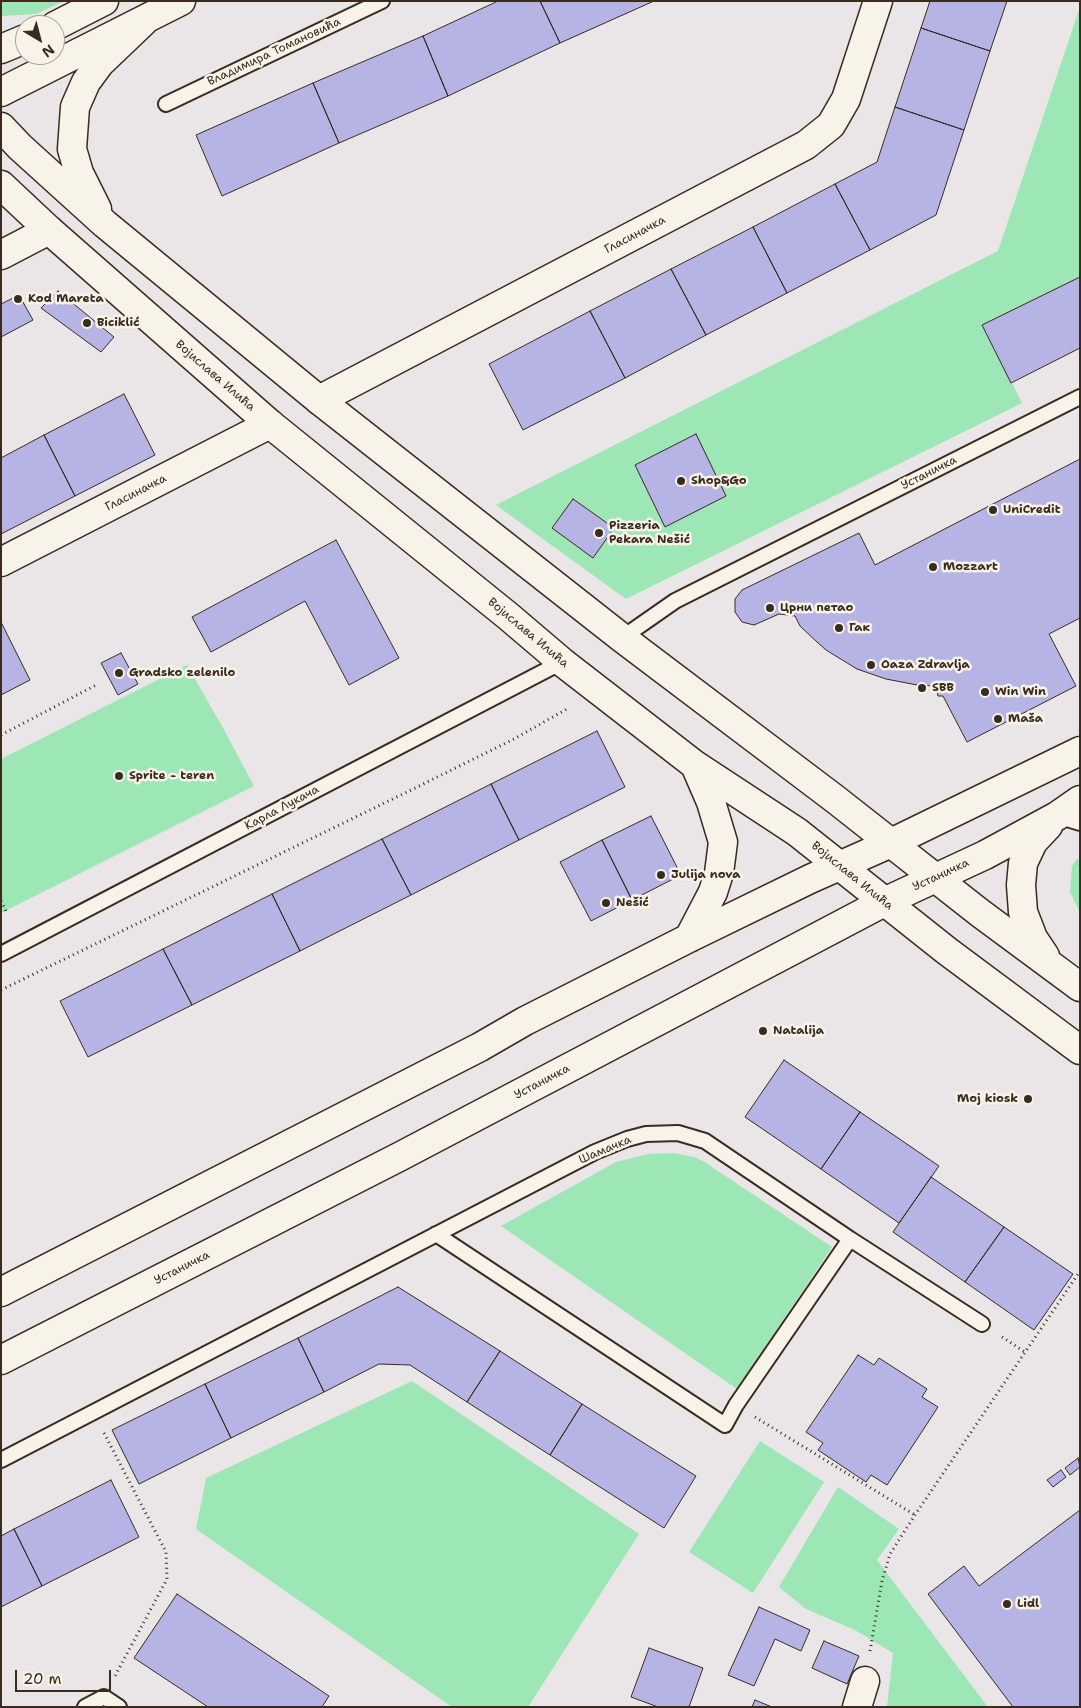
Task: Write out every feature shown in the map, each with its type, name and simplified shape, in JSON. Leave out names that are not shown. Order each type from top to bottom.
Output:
[{"type":"main road","points":[[65,21],[104,1]]},
{"type":"main road","points":[[1,92],[181,1]]},
{"type":"main road","name":"Гласиначка","points":[[319,400],[806,146],[831,125],[846,99],[878,1]]},
{"type":"main road","points":[[105,224],[79,173],[72,149],[75,108],[86,82],[100,63],[144,21]]},
{"type":"main road","points":[[1,49],[15,43]]},
{"type":"main road","points":[[1,127],[20,147],[105,224],[319,400],[622,638],[835,799],[980,912],[1080,986]]},
{"type":"main road","name":"Војислава Илића","points":[[1,185],[49,230],[270,424],[508,616],[562,662],[695,765],[797,832],[884,902],[1080,1050]]},
{"type":"main road","points":[[1,255],[49,230]]},
{"type":"main road","name":"Гласиначка","points":[[1,562],[270,424]]},
{"type":"main road","points":[[1,1292],[689,938],[810,878],[890,843],[1080,751]]},
{"type":"main road","points":[[689,938],[717,879],[723,842],[713,809],[695,765]]},
{"type":"main road","name":"Устаничка","points":[[1,1360],[408,1152],[884,902],[986,855],[1069,820],[1080,800]]},
{"type":"main road","points":[[1053,967],[1033,938],[1023,912],[1021,885],[1023,863],[1033,842],[1069,820]]},
{"type":"lane","name":"Владимира Томановића","points":[[166,104],[382,1]]},
{"type":"lane","name":"Устаничка","points":[[622,638],[675,601],[1080,396]]},
{"type":"lane","name":"Карла Лукача","points":[[1,954],[562,662]]},
{"type":"lane","name":"Шамачка","points":[[436,1234],[595,1152],[627,1139],[646,1134],[678,1133],[705,1141],[850,1239],[982,1324]]},
{"type":"lane","points":[[1,1460],[436,1234],[725,1426],[736,1405],[850,1239]]},
{"type":"lane","points":[[85,1707],[104,1697],[119,1707]]},
{"type":"path","points":[[1,735],[96,685]]},
{"type":"path","points":[[1,990],[512,740],[567,709]]},
{"type":"path","points":[[1,901],[6,911]]},
{"type":"path","points":[[861,1694],[882,1581],[890,1554],[914,1515],[1080,1271]]},
{"type":"path","points":[[982,1324],[1025,1352]]},
{"type":"path","points":[[736,1405],[914,1515]]},
{"type":"path","points":[[93,1412],[166,1552],[167,1579],[104,1697]]},
{"type":"green space","points":[[1,1],[64,1],[36,14],[1,16]]},
{"type":"green space","points":[[1080,7],[1080,277],[983,325],[1022,403],[626,599],[496,505],[998,251]]},
{"type":"green space","points":[[187,665],[254,786],[1,913],[1,759]]},
{"type":"green space","points":[[1077,859],[1080,860],[1080,913],[1070,892],[1072,866]]},
{"type":"green space","points":[[674,1153],[703,1161],[832,1247],[737,1389],[501,1226],[616,1162],[648,1154]]},
{"type":"green space","points":[[412,1381],[639,1534],[528,1707],[452,1707],[196,1529],[206,1478]]},
{"type":"green space","points":[[760,1441],[824,1482],[753,1593],[689,1552]]},
{"type":"green space","points":[[838,1487],[899,1529],[877,1560],[988,1707],[887,1707],[893,1653],[855,1630],[806,1609],[779,1587]]},
{"type":"building","points":[[498,1],[540,1],[560,43],[448,96],[423,36]]},
{"type":"building","points":[[540,1],[654,1],[560,43]]},
{"type":"building","points":[[930,1],[1007,1],[990,51],[921,28]]},
{"type":"building","points":[[921,28],[990,51],[964,130],[895,107]]},
{"type":"building","points":[[423,36],[448,96],[339,143],[313,83]]},
{"type":"building","points":[[313,83],[339,143],[222,196],[196,135]]},
{"type":"building","points":[[895,107],[964,130],[936,215],[870,250],[835,184],[877,162]]},
{"type":"building","points":[[835,184],[870,250],[787,293],[753,227]]},
{"type":"building","points":[[753,227],[787,293],[706,335],[671,269]]},
{"type":"building","points":[[671,269],[706,335],[625,378],[590,311]]},
{"type":"building","points":[[1080,277],[1080,348],[1011,383],[982,325]]},
{"type":"building","points":[[58,291],[114,337],[101,352],[41,308]]},
{"type":"building","points":[[19,295],[33,320],[1,337],[1,304]]},
{"type":"building","points":[[590,311],[625,378],[523,430],[489,364]]},
{"type":"building","points":[[124,394],[155,455],[75,496],[44,435]]},
{"type":"building","name":"Shop&Go","points":[[696,434],[726,496],[665,527],[635,465]]},
{"type":"building","points":[[44,435],[75,496],[1,534],[1,458]]},
{"type":"building","points":[[1080,459],[1080,618],[1049,634],[1076,686],[967,742],[943,696],[938,696],[935,686],[917,685],[886,679],[857,669],[826,650],[800,626],[795,616],[779,614],[754,625],[742,622],[735,612],[735,599],[742,590],[859,533],[875,565]]},
{"type":"building","points":[[573,499],[614,528],[593,558],[552,528]]},
{"type":"building","points":[[336,540],[399,658],[349,685],[305,601],[211,652],[192,617]]},
{"type":"building","points":[[1,622],[30,680],[1,695]]},
{"type":"building","name":"Gradsko zelenilo","points":[[121,653],[138,684],[118,695],[101,663]]},
{"type":"building","points":[[597,731],[625,787],[519,840],[491,784]]},
{"type":"building","points":[[491,784],[519,840],[411,895],[382,839]]},
{"type":"building","points":[[651,816],[681,875],[632,900],[602,840]]},
{"type":"building","points":[[382,839],[411,895],[300,951],[272,894]]},
{"type":"building","points":[[602,840],[632,900],[591,921],[560,862]]},
{"type":"building","points":[[272,894],[300,951],[192,1005],[163,949]]},
{"type":"building","points":[[163,949],[192,1005],[88,1057],[60,1001]]},
{"type":"building","points":[[784,1060],[860,1112],[821,1169],[745,1117]]},
{"type":"building","points":[[860,1112],[939,1166],[899,1223],[821,1169]]},
{"type":"building","points":[[931,1177],[1004,1227],[965,1282],[893,1232]]},
{"type":"building","points":[[1004,1227],[1073,1274],[1034,1330],[965,1282]]},
{"type":"building","points":[[398,1287],[500,1351],[467,1402],[410,1365],[379,1364],[324,1392],[298,1338]]},
{"type":"building","points":[[298,1338],[324,1392],[231,1438],[205,1384]]},
{"type":"building","points":[[500,1351],[582,1404],[550,1455],[467,1402]]},
{"type":"building","points":[[858,1355],[874,1365],[879,1358],[927,1389],[922,1397],[938,1407],[887,1485],[871,1475],[866,1482],[818,1450],[823,1443],[806,1432]]},
{"type":"building","points":[[205,1384],[231,1438],[139,1484],[112,1430]]},
{"type":"building","points":[[582,1404],[696,1476],[664,1528],[550,1455]]},
{"type":"building","points":[[1078,1458],[1080,1467],[1070,1475],[1065,1468]]},
{"type":"building","points":[[1061,1470],[1066,1477],[1053,1487],[1047,1480]]},
{"type":"building","points":[[111,1480],[139,1537],[42,1586],[14,1529]]},
{"type":"building","name":"Lidl","points":[[1080,1510],[1080,1707],[1013,1707],[928,1594],[964,1566],[979,1586]]},
{"type":"building","points":[[14,1529],[42,1586],[1,1607],[1,1536]]},
{"type":"building","points":[[177,1594],[329,1696],[322,1707],[208,1707],[134,1658]]},
{"type":"building","points":[[759,1607],[810,1630],[801,1651],[775,1639],[754,1686],[728,1675]]},
{"type":"building","points":[[824,1641],[859,1656],[847,1684],[812,1668]]},
{"type":"building","points":[[649,1648],[703,1668],[689,1707],[658,1707],[631,1697]]},
{"type":"building","points":[[755,1700],[772,1707],[752,1707]]},
{"type":"place","name":"Kod Mareta","points":[[18,299]]},
{"type":"place","name":"Biciklić","points":[[87,323]]},
{"type":"place","name":"Shop&Go","points":[[681,481]]},
{"type":"place","name":"UniCredit","points":[[993,510]]},
{"type":"place","name":"Pizzeria Pekara Nešić","points":[[599,533]]},
{"type":"place","name":"Mozzart","points":[[933,567]]},
{"type":"place","name":"Црни петао","points":[[770,608]]},
{"type":"place","name":"Гак","points":[[839,628]]},
{"type":"place","name":"Oaza Zdravlja","points":[[871,665]]},
{"type":"place","name":"Gradsko zelenilo","points":[[119,673]]},
{"type":"place","name":"SBB","points":[[922,688]]},
{"type":"place","name":"Win Win","points":[[985,692]]},
{"type":"place","name":"Maša","points":[[998,719]]},
{"type":"place","name":"Sprite - teren","points":[[119,776]]},
{"type":"place","name":"Julija nova","points":[[661,875]]},
{"type":"place","name":"Nešić","points":[[606,903]]},
{"type":"place","name":"Natalija","points":[[763,1031]]},
{"type":"place","name":"Moj kiosk","points":[[1028,1099]]},
{"type":"place","name":"Lidl","points":[[1007,1604]]}]
